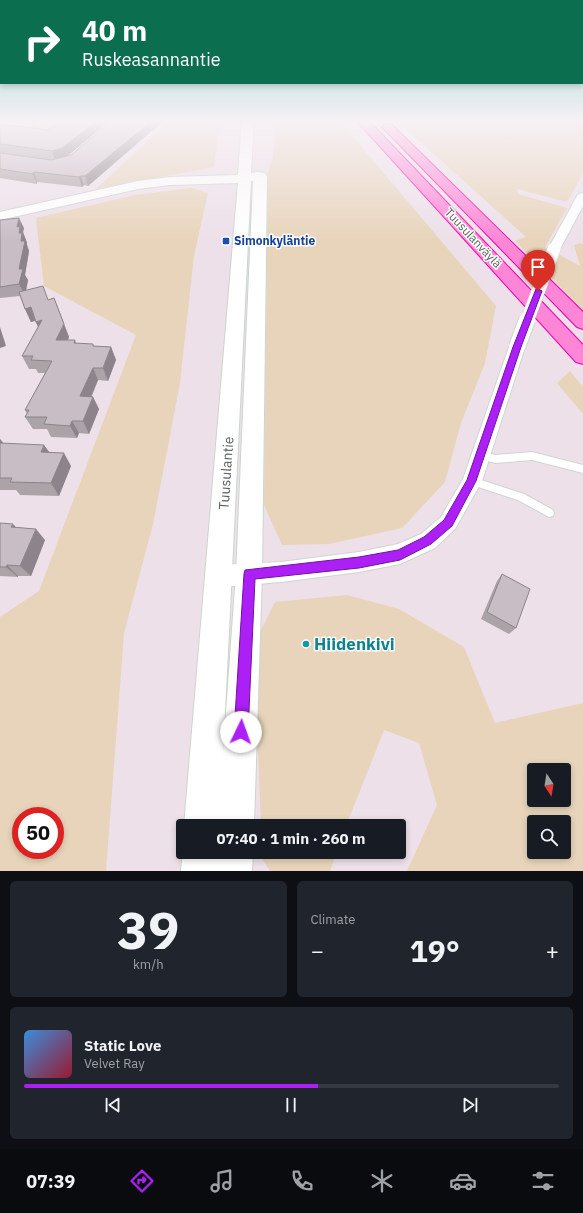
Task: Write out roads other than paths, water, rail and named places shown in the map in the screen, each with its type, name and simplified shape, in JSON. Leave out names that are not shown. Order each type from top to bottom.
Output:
[{"type":"highway","name":"Tuusulanväylä","points":[[400,161],[583,357]]},
{"type":"highway","name":"Tuusulanväylä","points":[[421,161],[583,323]]},
{"type":"main road","name":"Tuusulantie","points":[[236,819],[249,574],[251,161]]},
{"type":"main road","name":"Tuusulantie","points":[[202,819],[219,576],[252,172]]},
{"type":"main road","points":[[0,216],[114,189],[252,172]]},
{"type":"main road","points":[[199,871],[200,859]]},
{"type":"main road","points":[[234,871],[235,859]]},
{"type":"street","points":[[219,576],[359,562],[400,554],[428,541],[448,523],[472,481],[479,455],[517,347],[554,249],[583,196]]},
{"type":"lane","points":[[479,455],[495,459],[532,456],[582,469]]},
{"type":"lane","points":[[472,481],[521,497],[549,513]]},
{"type":"place","name":"Simonkyläntie","points":[[226,241]]},
{"type":"place","name":"Hiidenkivi","points":[[306,644]]}]
